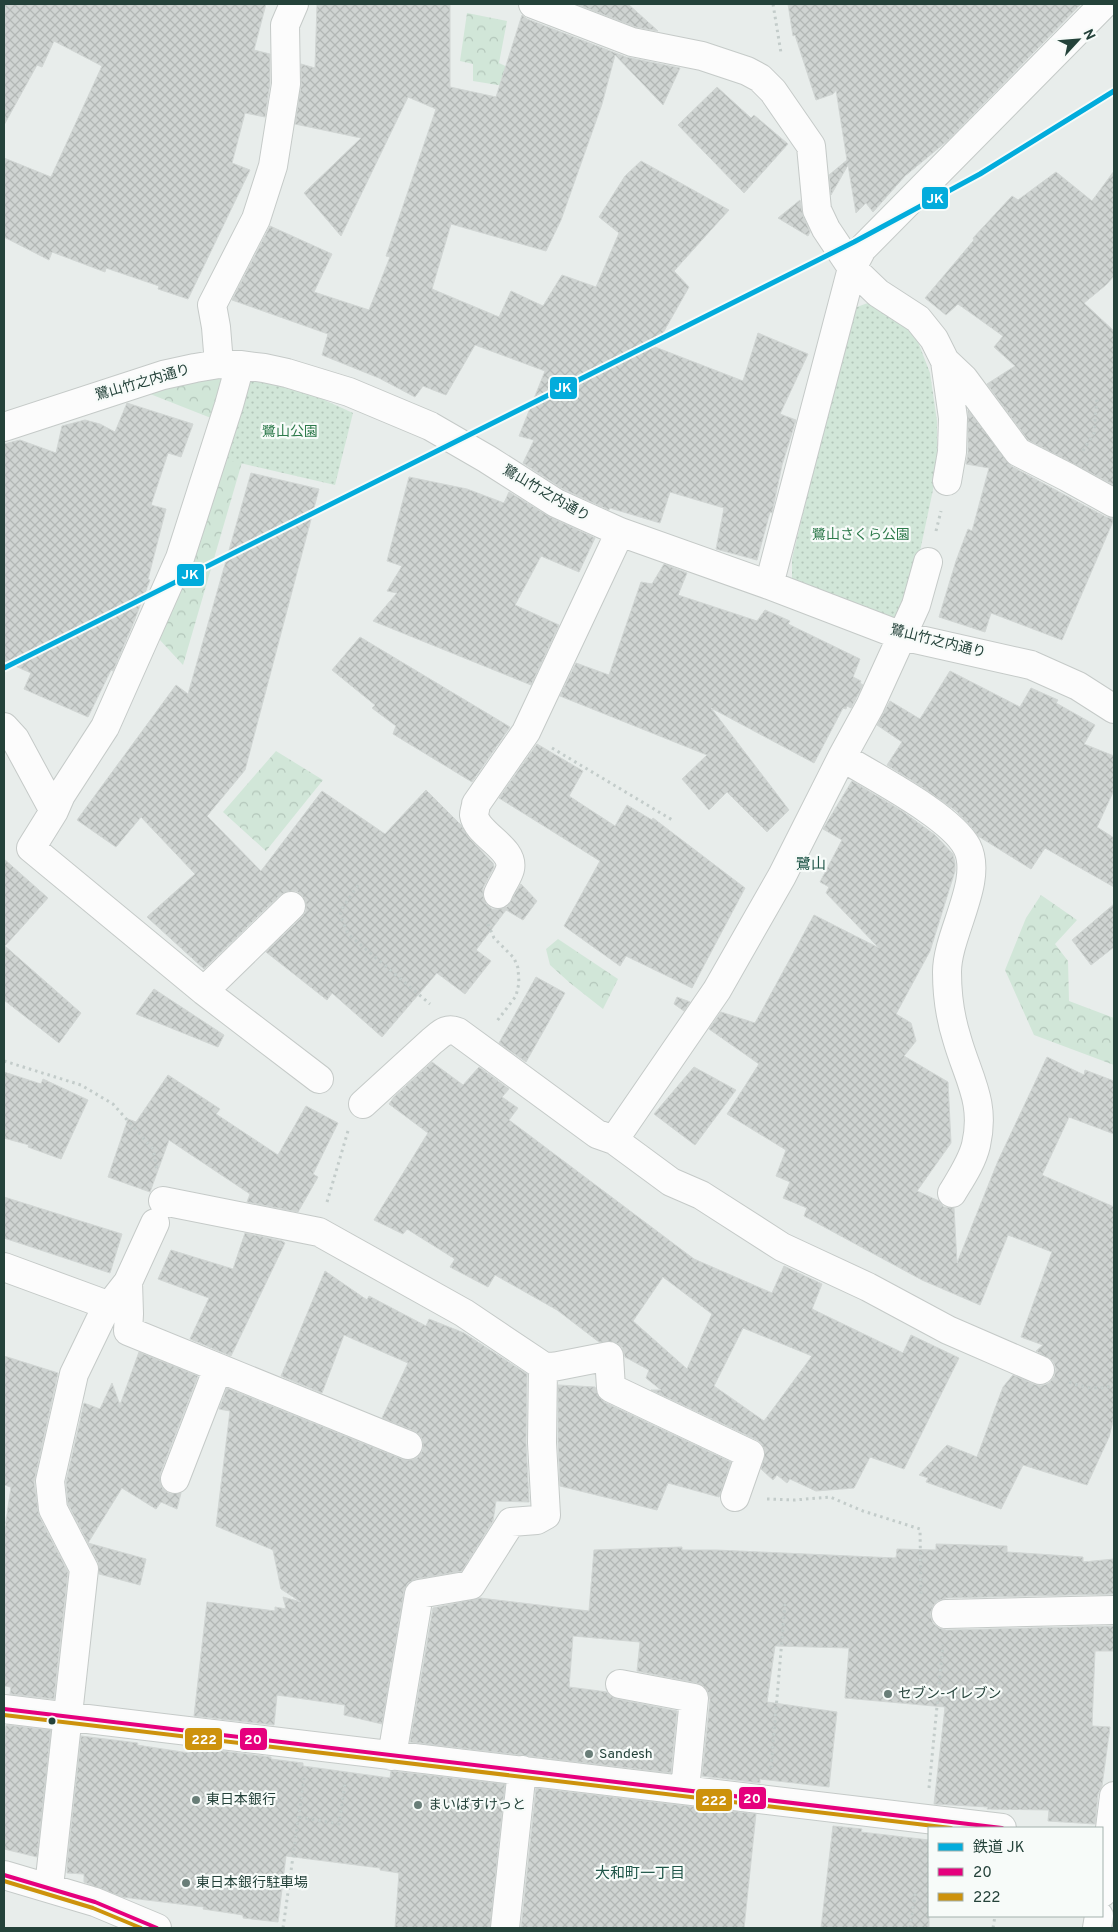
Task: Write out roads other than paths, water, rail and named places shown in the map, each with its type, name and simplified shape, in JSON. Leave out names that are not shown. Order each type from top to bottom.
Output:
[{"type":"street","points":[[294,4],[285,25],[286,84],[273,166],[256,219],[212,305],[216,327],[229,365],[226,414],[180,558],[105,727],[61,795],[54,811],[31,848],[204,991],[319,1078]]},
{"type":"street","points":[[533,4],[632,42],[702,56],[732,65],[760,78],[773,91],[811,146],[817,210],[826,229],[852,268],[878,294],[918,319],[934,339],[945,361],[953,418],[952,452],[947,481]]},
{"type":"street","points":[[769,585],[852,268],[862,249],[1104,4]]},
{"type":"street","points":[[945,361],[964,378],[1018,452],[1067,476],[1114,503]]},
{"type":"street","name":"鷺山竹之内通り","points":[[4,427],[163,375],[229,365],[264,368],[287,373],[348,392],[408,416],[453,439],[556,502],[620,532],[769,585],[902,636],[1031,666],[1054,674],[1078,686],[1114,709]]},
{"type":"street","points":[[498,894],[510,869],[510,860],[505,852],[478,824],[474,815],[476,804],[526,732],[620,532]]},
{"type":"street","points":[[614,1140],[717,990],[782,876],[870,706],[916,605],[928,562]]},
{"type":"street","points":[[4,727],[15,740],[54,811]]},
{"type":"street","points":[[842,757],[925,808],[950,826],[962,837],[972,865],[971,882],[947,964],[947,987],[950,1014],[957,1042],[974,1085],[978,1104],[978,1123],[976,1146],[952,1193]]},
{"type":"street","points":[[204,991],[291,906]]},
{"type":"street","points":[[356,1115],[432,1041],[444,1031],[451,1029],[596,1134],[614,1140],[671,1182],[701,1195],[782,1247],[868,1288],[948,1330],[1040,1370]]},
{"type":"street","points":[[49,1888],[84,1568],[52,1509],[50,1481],[74,1374],[103,1314],[128,1282],[159,1212],[319,1232],[464,1314],[543,1366],[553,1368],[610,1356],[611,1388],[750,1454],[735,1497]]},
{"type":"street","points":[[4,1268],[110,1306]]},
{"type":"street","points":[[128,1282],[128,1331],[408,1445]]},
{"type":"street","points":[[392,1756],[419,1594],[471,1585],[511,1522],[537,1520],[546,1514],[542,1443],[543,1366]]},
{"type":"street","points":[[175,1479],[218,1368]]},
{"type":"street","points":[[944,1626],[1114,1610]]},
{"type":"street","points":[[620,1684],[694,1698],[685,1790]]},
{"type":"street","points":[[4,1708],[994,1827]]},
{"type":"street","points":[[505,1928],[522,1770]]},
{"type":"street","points":[[1103,1884],[1114,1796]]},
{"type":"street","points":[[4,1875],[96,1902],[157,1928]]},
{"type":"rail line","name":"JK","points":[[4,668],[854,242],[980,174],[1114,91]]},
{"type":"place","name":"セブン-イレブン","points":[[888,1694]]},
{"type":"place","name":"Sandesh","points":[[589,1754]]},
{"type":"place","name":"東日本銀行","points":[[196,1800]]},
{"type":"place","name":"まいばすけっと","points":[[418,1805]]},
{"type":"place","name":"東日本銀行駐車場","points":[[186,1883]]},
{"type":"district","name":"鷺山","points":[[811,865]]},
{"type":"district","name":"大和町一丁目","points":[[640,1874]]},
{"type":"park label","name":"鷺山公園","points":[[290,432]]},
{"type":"park label","name":"鷺山さくら公園","points":[[861,535]]}]
